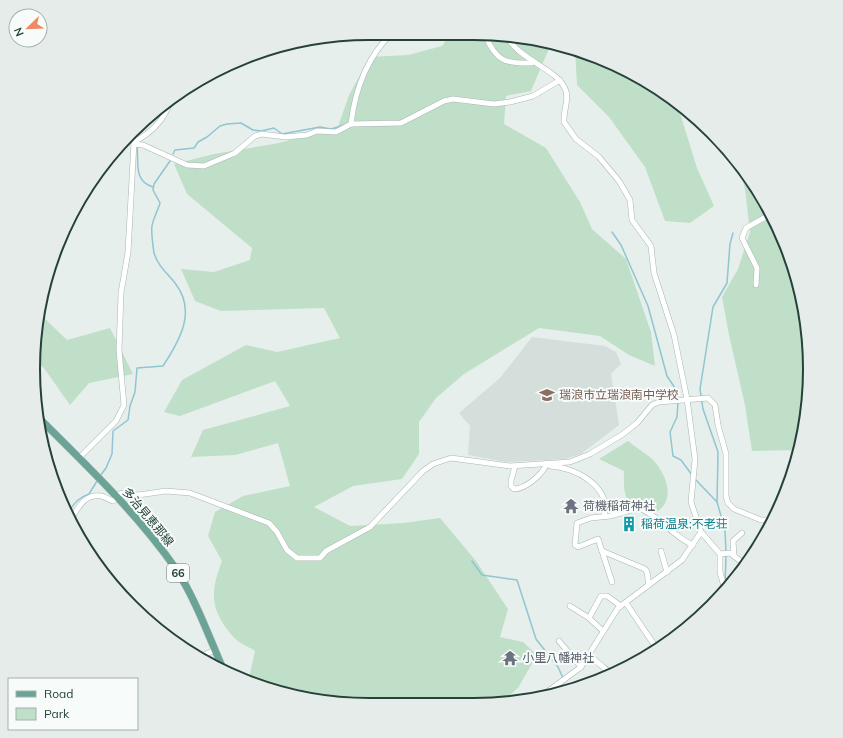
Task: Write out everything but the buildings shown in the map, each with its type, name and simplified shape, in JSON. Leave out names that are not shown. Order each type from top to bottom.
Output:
[{"type":"main road","name":"多治見恵那線","points":[[45,424],[117,496],[151,535],[176,570],[194,604],[220,663]]},
{"type":"street","points":[[351,124],[362,76],[376,53],[387,40]]},
{"type":"street","points":[[488,41],[495,55],[502,59],[532,63]]},
{"type":"street","points":[[510,42],[532,63],[560,80],[567,97],[564,122],[576,139],[599,157],[619,181],[630,200],[632,220],[651,246],[654,273],[674,335],[687,399],[695,459],[695,474],[691,502],[701,532],[720,554],[723,583]]},
{"type":"street","points":[[134,143],[187,165],[204,166],[235,153],[255,136],[267,134],[285,138],[306,135],[318,131],[336,132],[351,124],[401,123],[444,101],[453,99],[494,104],[510,102],[533,96],[560,80]]},
{"type":"street","points":[[134,143],[157,126],[162,120],[166,110]]},
{"type":"street","points":[[78,458],[116,421],[124,405],[119,350],[121,293],[128,252],[134,143],[132,140]]},
{"type":"street","points":[[756,285],[757,268],[742,238],[746,228],[766,217]]},
{"type":"street","points":[[74,515],[80,503],[89,498],[100,496],[113,501],[122,493],[138,495],[166,491],[190,493],[269,523],[277,532],[287,550],[297,558],[320,558],[326,552],[370,527],[423,471],[433,464],[451,458],[515,466],[570,462],[579,459],[630,429],[652,405],[659,402],[708,398],[715,405],[718,425],[726,454],[726,496],[728,503],[734,509],[761,520],[766,520]]},
{"type":"street","points":[[515,466],[511,486],[514,489],[519,489],[531,481],[546,467],[548,463]]},
{"type":"street","points":[[548,463],[550,466],[564,467],[574,470],[593,484],[600,493],[605,506],[604,516]]},
{"type":"street","points":[[612,582],[598,539],[578,547],[576,545],[576,523],[581,520],[630,512],[639,508],[654,516],[686,542],[693,545]]},
{"type":"street","points":[[551,689],[581,667],[603,631],[624,604],[682,560],[701,532]]},
{"type":"street","points":[[732,554],[733,541],[742,533]]},
{"type":"street","points":[[602,551],[645,569],[650,585]]},
{"type":"street","points":[[660,551],[667,572]]},
{"type":"street","points":[[720,554],[732,554],[741,561]]},
{"type":"street","points":[[589,618],[601,596],[607,596],[624,604],[654,645]]},
{"type":"street","points":[[570,606],[589,618],[603,631]]},
{"type":"street","points":[[559,641],[581,667]]},
{"type":"street","points":[[205,654],[215,650]]},
{"type":"street","points":[[588,654],[606,670]]},
{"type":"shaded area","name":"瑞浪市立瑞浪南中学校","points":[[532,337],[605,346],[616,352],[621,364],[611,374],[619,425],[581,454],[565,459],[506,462],[468,455],[470,426],[459,413],[500,378]]},
{"type":"green space","points":[[446,40],[474,40],[517,43],[549,49],[531,91],[506,96],[504,124],[546,148],[580,202],[592,229],[626,259],[651,332],[655,366],[629,355],[600,336],[539,328],[464,374],[436,398],[419,422],[419,454],[402,479],[353,486],[314,507],[350,526],[404,523],[440,518],[476,561],[508,609],[500,637],[523,642],[537,655],[518,688],[509,696],[474,698],[369,698],[305,692],[263,681],[250,676],[255,651],[232,636],[218,615],[214,598],[218,571],[222,561],[208,536],[215,512],[243,496],[290,486],[278,443],[235,455],[191,457],[203,430],[290,406],[275,381],[180,416],[164,412],[182,380],[246,345],[277,352],[340,338],[324,308],[221,311],[195,301],[181,269],[214,272],[250,260],[252,248],[187,194],[174,164],[214,154],[279,143],[338,127],[349,95],[370,57],[408,55],[442,46]]},
{"type":"green space","points":[[575,56],[600,65],[639,84],[657,95],[680,113],[697,168],[714,206],[690,223],[665,221],[645,167],[609,117],[577,85]]},
{"type":"green space","points":[[742,178],[769,223],[778,243],[786,263],[797,305],[803,369],[800,412],[793,450],[752,451],[745,405],[722,297],[738,269],[750,232],[745,189]]},
{"type":"green space","points":[[44,318],[67,340],[110,328],[133,374],[89,383],[70,405],[44,368],[40,365]]},
{"type":"green space","points":[[628,441],[651,458],[665,479],[668,494],[666,502],[654,513],[629,502],[624,489],[624,471],[599,459]]},
{"type":"waterway","points":[[173,154],[175,150],[194,148],[198,142],[207,137],[220,126],[227,124],[241,123],[253,130],[261,131],[274,128],[282,134],[320,127],[331,129],[344,125]]},
{"type":"waterway","points":[[137,145],[138,170],[140,176],[142,180],[153,187]]},
{"type":"waterway","points":[[100,476],[106,468],[112,454],[113,431],[128,420],[130,406],[135,392],[137,368],[163,366],[175,346],[184,325],[185,304],[175,283],[158,262],[154,253],[152,236],[153,223],[160,203],[153,190],[154,184],[170,161]]},
{"type":"waterway","points":[[612,232],[621,245],[648,306],[667,376],[675,388],[678,398]]},
{"type":"waterway","points":[[726,552],[725,530],[717,502],[718,452],[703,409],[700,389],[713,307],[727,283],[730,244],[733,233]]},
{"type":"waterway","points":[[678,402],[677,417],[670,432],[673,456],[681,460],[692,475]]},
{"type":"waterway","points":[[695,479],[717,502]]},
{"type":"waterway","points":[[71,508],[82,497],[89,494],[97,481]]},
{"type":"waterway","points":[[725,581],[726,556]]},
{"type":"waterway","points":[[472,561],[482,575],[517,580],[536,639],[558,667],[563,678]]},
{"type":"waterway","points":[[606,666],[609,669]]},
{"type":"place","name":"瑞浪市立瑞浪南中学校","points":[[547,395]]},
{"type":"place","name":"荷機稲荷神社","points":[[571,506]]},
{"type":"place","name":"稲荷温泉;不老荘","points":[[629,524]]},
{"type":"place","name":"小里八幡神社","points":[[510,658]]}]
